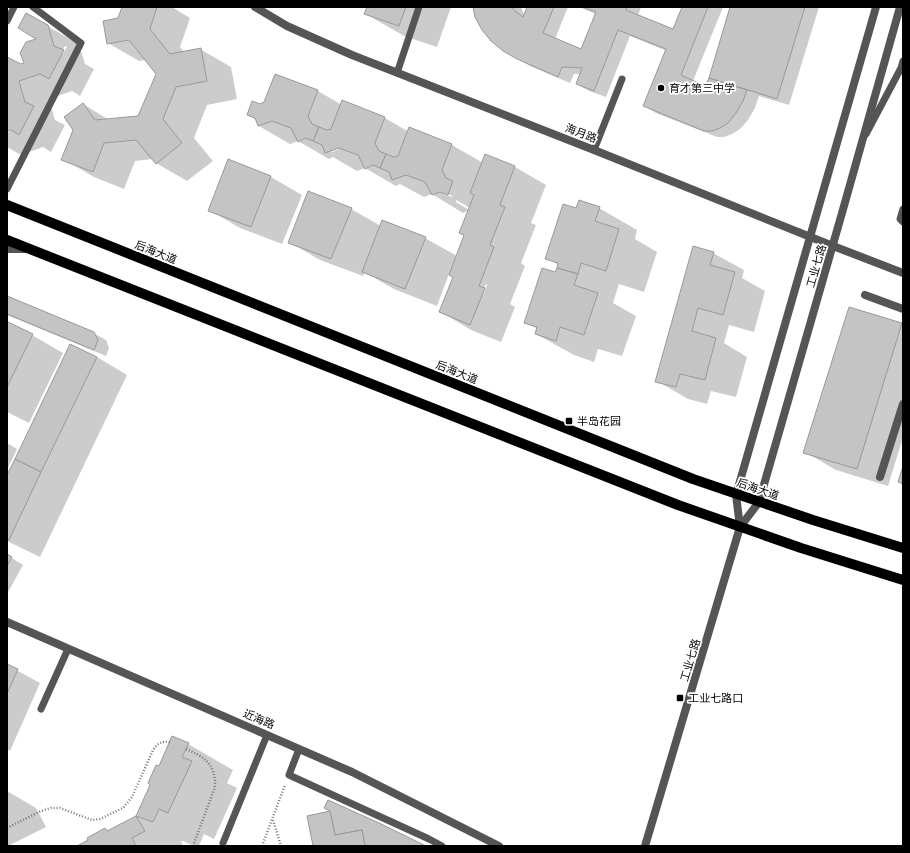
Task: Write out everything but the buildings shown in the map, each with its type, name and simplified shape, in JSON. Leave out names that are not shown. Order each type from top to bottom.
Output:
[{"type":"main road","name":"后海大道","points":[[7,205],[686,476],[758,502],[903,548]]},
{"type":"main road","points":[[7,240],[678,505],[801,548],[903,580]]},
{"type":"street","name":"海月路","points":[[255,7],[288,26],[319,41],[903,273]]},
{"type":"street","name":"工业七路","points":[[740,527],[736,494],[876,7]]},
{"type":"street","name":"工业七路","points":[[645,846],[740,527],[758,502],[833,246],[900,7]]},
{"type":"street","points":[[7,249],[29,249]]},
{"type":"street","points":[[865,295],[903,309]]},
{"type":"street","points":[[880,477],[903,404]]},
{"type":"street","name":"近海路","points":[[7,622],[299,749],[393,792],[499,846]]},
{"type":"lane","points":[[7,21],[14,7]]},
{"type":"lane","points":[[7,189],[81,43],[33,7]]},
{"type":"lane","points":[[397,73],[419,7]]},
{"type":"lane","points":[[863,141],[901,68],[903,61]]},
{"type":"lane","points":[[594,150],[622,79]]},
{"type":"lane","points":[[903,209],[900,218],[903,222]]},
{"type":"lane","points":[[41,709],[68,649]]},
{"type":"lane","points":[[223,843],[267,735]]},
{"type":"lane","points":[[299,749],[289,775],[430,839],[442,846]]},
{"type":"path","points":[[7,828],[41,811],[51,808],[60,808],[92,820],[100,819],[123,808],[132,797],[152,750],[157,744],[163,741],[170,742]]},
{"type":"path","points":[[186,749],[199,754],[212,768],[216,777],[215,787],[193,846]]},
{"type":"path","points":[[262,846],[289,775]]},
{"type":"path","points":[[272,819],[281,846]]},
{"type":"place","name":"育才第三中学","points":[[661,88]]},
{"type":"place","name":"半岛花园","points":[[569,421]]},
{"type":"place","name":"工业七路口","points":[[680,698]]}]
